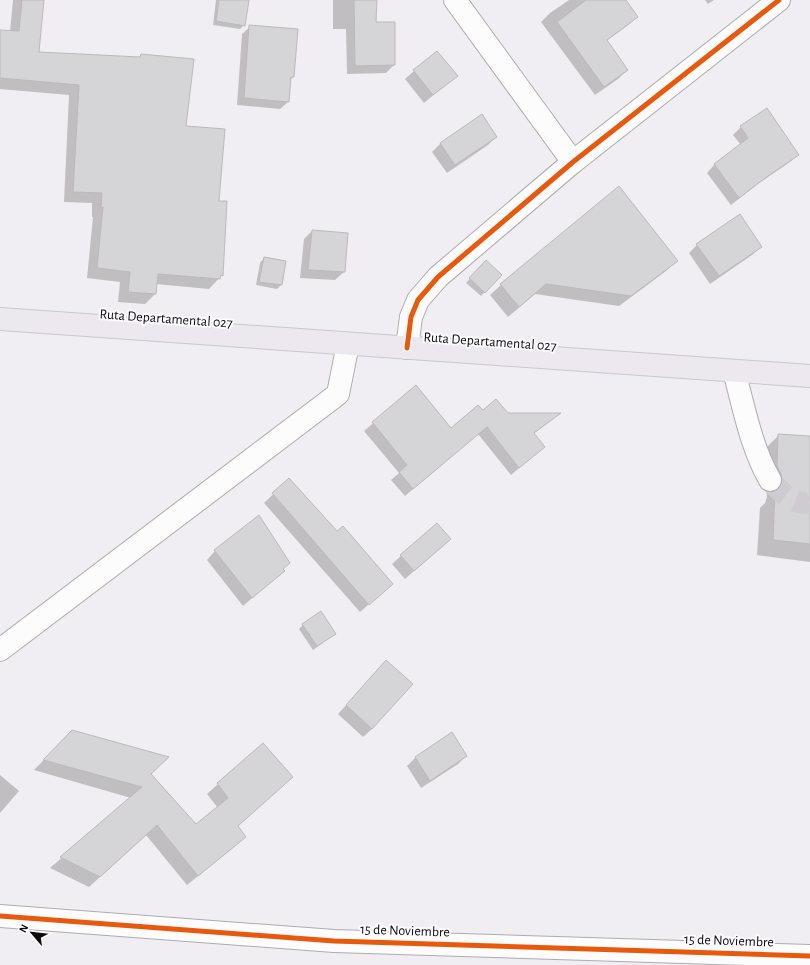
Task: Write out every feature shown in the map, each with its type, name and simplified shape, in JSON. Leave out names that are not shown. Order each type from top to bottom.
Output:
[{"type":"main road","name":"Ruta Departamental 027","points":[[0,319],[810,376]]},
{"type":"street","points":[[455,0],[573,162]]},
{"type":"street","points":[[407,348],[411,317],[418,300],[438,277],[573,162],[779,0]]},
{"type":"street","points":[[0,650],[338,394],[348,344]]},
{"type":"street","points":[[734,371],[754,444],[763,468],[770,480]]},
{"type":"street","name":"15 de Noviembre","points":[[0,916],[334,941],[810,956]]},
{"type":"building","points":[[22,0],[44,0],[39,52],[140,57],[141,54],[194,59],[186,126],[225,129],[219,201],[227,201],[223,276],[221,275],[220,279],[158,274],[156,294],[128,292],[130,272],[97,268],[103,207],[101,207],[102,193],[73,192],[79,85],[0,78],[0,30],[19,31]]},
{"type":"building","points":[[219,0],[249,0],[245,26],[216,21]]},
{"type":"building","points":[[354,0],[377,0],[376,22],[395,22],[395,65],[355,66]]},
{"type":"building","points":[[586,0],[626,0],[638,17],[607,40],[628,70],[604,87],[557,22]]},
{"type":"building","points":[[249,25],[298,29],[294,77],[291,77],[289,102],[244,98]]},
{"type":"building","points":[[437,51],[458,76],[433,95],[413,70]]},
{"type":"building","points":[[767,108],[799,155],[739,198],[714,164],[748,138],[740,126]]},
{"type":"building","points":[[482,114],[497,137],[455,165],[440,143]]},
{"type":"building","points":[[619,186],[678,261],[631,296],[546,284],[519,307],[500,284]]},
{"type":"building","points":[[740,214],[762,247],[719,276],[696,244]]},
{"type":"building","points":[[312,230],[348,233],[345,272],[308,270]]},
{"type":"building","points":[[264,257],[286,261],[282,285],[259,282]]},
{"type":"building","points":[[486,260],[502,275],[485,293],[469,278]]},
{"type":"building","points":[[416,385],[451,428],[478,405],[483,410],[496,399],[508,413],[561,413],[534,433],[545,447],[519,468],[487,427],[413,489],[399,472],[407,465],[372,422]]},
{"type":"building","points":[[778,434],[810,436],[810,544],[773,540],[775,491],[780,487],[782,481],[781,474],[777,466]]},
{"type":"building","points":[[289,478],[337,531],[343,526],[393,584],[369,605],[272,493]]},
{"type":"building","points":[[259,515],[290,563],[283,569],[285,571],[252,598],[214,550]]},
{"type":"building","points":[[437,523],[451,539],[414,571],[400,555]]},
{"type":"building","points":[[321,611],[336,634],[317,646],[302,624]]},
{"type":"building","points":[[386,660],[413,684],[372,729],[346,705]]},
{"type":"building","points":[[72,730],[169,757],[151,774],[196,824],[228,798],[217,783],[263,743],[293,777],[238,826],[246,837],[198,876],[157,825],[100,877],[60,857],[142,787],[43,760]]},
{"type":"building","points":[[452,732],[467,756],[430,781],[415,757]]},
{"type":"tunnel","points":[[770,480],[783,493],[793,500],[804,503],[810,502]]},
{"type":"cycle path","points":[[407,348],[411,317],[418,300],[438,277],[573,162],[779,0]]},
{"type":"cycle path","points":[[0,916],[334,941],[810,956]]}]
